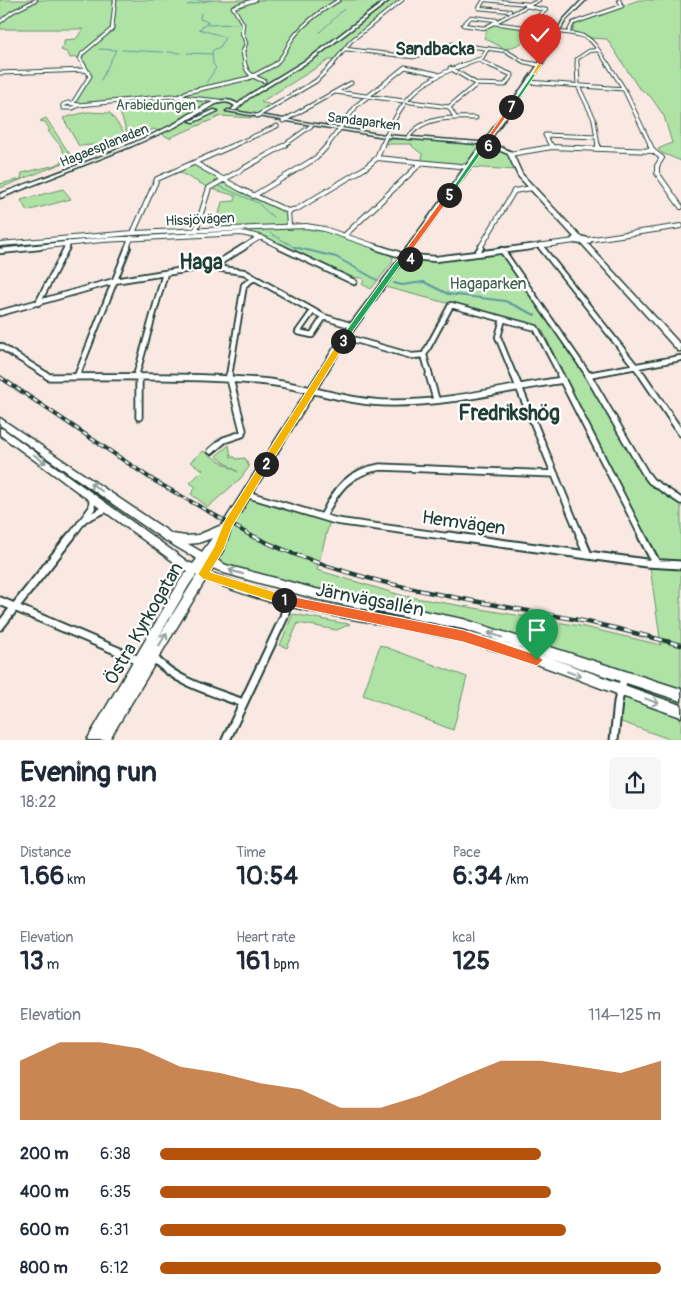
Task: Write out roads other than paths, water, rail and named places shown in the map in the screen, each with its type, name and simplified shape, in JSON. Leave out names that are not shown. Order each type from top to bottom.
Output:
[{"type":"main road","points":[[230,101],[312,58],[388,0]]},
{"type":"main road","name":"Östra Kyrkogatan","points":[[93,740],[116,703],[138,660],[207,560],[219,549],[227,526],[345,336],[469,168],[540,65],[558,32],[584,0]]},
{"type":"main road","points":[[228,111],[265,84]]},
{"type":"main road","name":"Hagaesplanaden","points":[[0,198],[174,126],[219,101],[230,101]]},
{"type":"main road","name":"Sandaparken","points":[[230,101],[248,114]]},
{"type":"main road","points":[[208,106],[216,112]]},
{"type":"main road","name":"Sandaparken","points":[[228,111],[311,126],[385,136],[485,144]]},
{"type":"main road","name":"Hagaesplanaden","points":[[0,198],[216,112],[228,111]]},
{"type":"main road","points":[[485,144],[510,154],[516,170],[576,239],[586,242],[681,348]]},
{"type":"main road","name":"Järnvägsallén","points":[[0,421],[166,536],[207,560],[273,584],[464,624],[681,694]]},
{"type":"main road","name":"Järnvägsallén","points":[[0,431],[106,509],[199,572],[282,600],[463,636],[681,711]]},
{"type":"main road","points":[[166,536],[184,540],[197,539],[210,536],[227,526]]},
{"type":"main road","name":"Östra Kyrkogatan","points":[[102,740],[153,656],[199,572]]},
{"type":"street","points":[[0,22],[12,12],[36,0]]},
{"type":"street","points":[[73,102],[76,94],[89,80],[87,70],[80,58],[82,54],[114,26],[114,0]]},
{"type":"street","points":[[255,0],[233,7],[244,24],[242,33],[246,43],[244,60],[246,70],[265,84]]},
{"type":"street","points":[[180,96],[187,92],[230,84],[252,76],[282,59],[293,40],[328,7],[339,0]]},
{"type":"street","points":[[257,116],[316,81],[355,38],[402,0]]},
{"type":"street","points":[[512,12],[479,8],[485,0],[530,4]]},
{"type":"street","points":[[496,20],[470,17],[463,25],[466,27],[484,28],[496,20],[539,0]]},
{"type":"street","points":[[568,32],[573,23],[622,6],[619,0]]},
{"type":"street","points":[[493,23],[524,27],[546,10],[525,6]]},
{"type":"street","points":[[558,32],[568,32],[589,37],[624,89],[653,151],[662,158],[657,166],[657,173],[681,206]]},
{"type":"street","points":[[345,49],[412,57],[451,44],[509,52],[524,62],[540,65]]},
{"type":"street","points":[[195,163],[253,196],[288,211],[297,209],[365,168],[377,158],[394,116],[405,101],[437,74],[449,68],[478,60],[488,48]]},
{"type":"street","points":[[598,50],[589,51],[578,58],[578,86],[594,119],[598,148]]},
{"type":"street","points":[[449,68],[468,76],[477,84],[505,85],[512,75],[478,60]]},
{"type":"street","points":[[253,196],[316,158],[367,96],[385,81],[407,67],[437,74]]},
{"type":"street","points":[[0,73],[87,70]]},
{"type":"street","points":[[528,82],[624,89]]},
{"type":"street","points":[[283,121],[351,83]]},
{"type":"street","points":[[449,108],[477,84]]},
{"type":"street","points":[[336,92],[449,108],[455,117]]},
{"type":"street","points":[[79,105],[73,102],[62,106],[69,109],[79,105],[180,96],[219,101]]},
{"type":"street","points":[[202,99],[208,106]]},
{"type":"street","points":[[408,138],[412,130],[427,123],[455,117],[476,118]]},
{"type":"street","points":[[78,376],[155,181],[277,126]]},
{"type":"street","points":[[196,230],[206,191],[283,146],[311,126]]},
{"type":"street","points":[[552,146],[545,135],[597,137]]},
{"type":"street","points":[[510,154],[552,146],[653,151]]},
{"type":"street","points":[[377,158],[469,168]]},
{"type":"street","points":[[345,235],[420,164]]},
{"type":"street","points":[[477,253],[514,192],[532,188]]},
{"type":"street","points":[[288,211],[289,226]]},
{"type":"street","name":"Hissjövägen","points":[[0,246],[196,230],[289,226],[315,227],[345,235],[404,256],[436,259],[576,239]]},
{"type":"street","points":[[586,242],[681,226]]},
{"type":"street","points":[[0,246],[132,236],[233,233],[260,238],[354,282]]},
{"type":"street","points":[[215,268],[224,260],[260,238]]},
{"type":"street","points":[[38,303],[68,242]]},
{"type":"street","points":[[540,245],[635,366],[681,433]]},
{"type":"street","points":[[502,250],[588,374],[645,473],[657,485],[681,501]]},
{"type":"street","points":[[0,313],[114,281],[215,268],[244,272],[324,317],[353,326]]},
{"type":"street","points":[[139,417],[137,377],[165,273]]},
{"type":"street","points":[[211,451],[224,440],[242,432],[232,380],[229,375],[244,285],[254,278]]},
{"type":"street","points":[[436,399],[424,355],[451,305],[536,328],[656,563]]},
{"type":"street","points":[[313,311],[298,332],[312,335],[324,317]]},
{"type":"street","points":[[503,318],[498,337],[588,555]]},
{"type":"street","points":[[345,336],[412,356],[424,355]]},
{"type":"street","points":[[0,346],[49,377],[137,377],[270,382],[351,401],[373,403],[436,399],[563,380]]},
{"type":"street","points":[[588,374],[681,358]]},
{"type":"street","points":[[323,517],[344,480],[362,470],[380,467],[555,474]]},
{"type":"street","name":"Hemvägen","points":[[246,494],[323,517],[588,555],[681,565]]},
{"type":"street","points":[[0,626],[86,518],[92,508],[92,498]]},
{"type":"street","points":[[86,518],[106,509]]},
{"type":"street","points":[[226,740],[286,613],[282,600]]},
{"type":"street","points":[[0,601],[138,660]]},
{"type":"street","points":[[153,656],[161,667],[180,678],[243,704]]},
{"type":"street","points":[[614,740],[618,702],[624,677]]},
{"type":"waterway","points":[[187,5],[212,0]]},
{"type":"waterway","points":[[320,32],[344,9]]},
{"type":"waterway","points":[[201,13],[200,19],[209,22],[199,29],[225,37],[221,46],[212,51],[213,64],[216,68],[206,83]]},
{"type":"waterway","points":[[207,25],[237,24]]},
{"type":"waterway","points":[[99,49],[116,50],[101,80]]},
{"type":"waterway","points":[[122,50],[163,52]]},
{"type":"waterway","points":[[168,52],[181,53]]},
{"type":"waterway","points":[[187,53],[212,54]]},
{"type":"waterway","points":[[219,186],[258,203],[273,217]]},
{"type":"waterway","points":[[270,233],[294,247]]},
{"type":"waterway","points":[[294,247],[336,257],[377,280]]},
{"type":"waterway","points":[[394,283],[402,285],[424,282],[448,294],[505,301],[535,315]]},
{"type":"railway","points":[[0,377],[153,480],[255,538]]},
{"type":"railway","points":[[253,536],[332,568],[372,579],[412,589],[591,623],[681,645]]},
{"type":"district","name":"Sandbacka","points":[[435,49]]},
{"type":"district","name":"Haga","points":[[201,262]]},
{"type":"district","name":"Fredrikshög","points":[[509,413]]},
{"type":"park label","name":"Arabiedungen","points":[[156,105]]},
{"type":"park label","name":"Hagaparken","points":[[488,283]]}]
